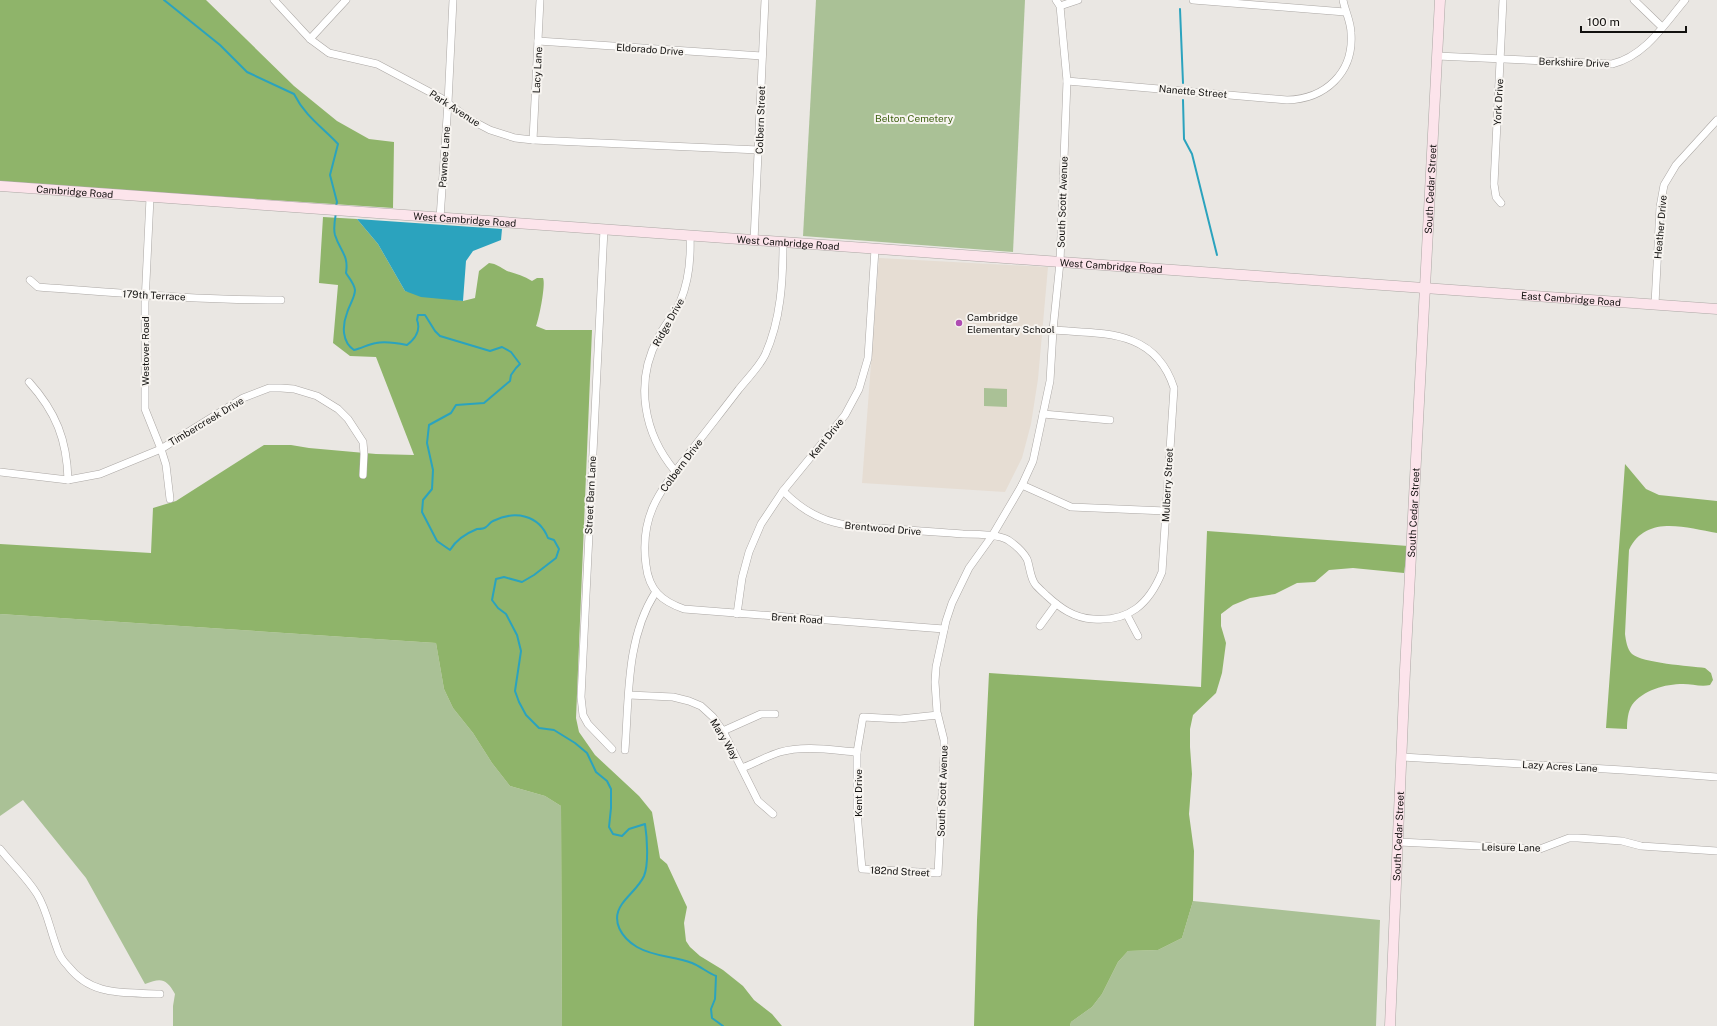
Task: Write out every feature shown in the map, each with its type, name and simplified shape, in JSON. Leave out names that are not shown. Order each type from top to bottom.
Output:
[{"type":"street","name":"Park Avenue","points":[[274,0],[310,39],[329,53],[377,64],[448,103],[469,119],[490,130],[515,138],[759,150]]},
{"type":"street","points":[[310,39],[346,0]]},
{"type":"street","name":"Pawnee Lane","points":[[440,218],[448,103],[452,0]]},
{"type":"street","name":"Lacy Lane","points":[[533,140],[540,0]]},
{"type":"street","name":"Colbern Street","points":[[754,241],[765,0]]},
{"type":"street","points":[[1058,3],[1078,0]]},
{"type":"street","points":[[1193,0],[1345,12],[1343,0]]},
{"type":"street","name":"South Cedar Street","points":[[1390,1026],[1440,0]]},
{"type":"street","name":"York Drive","points":[[1501,203],[1496,197],[1494,184],[1503,0]]},
{"type":"street","points":[[1634,0],[1662,27]]},
{"type":"street","name":"Berkshire Drive","points":[[1437,56],[1612,64],[1626,60],[1638,53],[1685,0]]},
{"type":"street","name":"South Scott Avenue","points":[[938,872],[944,740],[938,715],[935,682],[936,667],[944,629],[952,603],[967,572],[992,536],[1022,486],[1033,461],[1050,381],[1053,330],[1060,262],[1067,81],[1058,3]]},
{"type":"street","name":"Nanette Street","points":[[1067,81],[1287,100],[1307,98],[1318,93],[1335,81],[1347,63],[1352,41],[1351,30],[1345,12]]},
{"type":"street","name":"Eldorado Drive","points":[[538,41],[762,56]]},
{"type":"street","name":"Heather Drive","points":[[1655,304],[1660,207],[1664,185],[1676,165],[1717,120]]},
{"type":"street","name":"Cambridge Road","points":[[0,186],[150,198]]},
{"type":"street","name":"West Cambridge Road","points":[[150,198],[1426,288]]},
{"type":"street","name":"Westover Road","points":[[150,198],[145,295],[145,409],[162,449],[166,465],[170,499]]},
{"type":"street","name":"Street Barn Lane","points":[[604,229],[581,697],[582,715],[588,724],[612,749]]},
{"type":"street","name":"Ridge Drive","points":[[675,472],[659,450],[648,424],[644,399],[645,380],[651,352],[663,328],[674,314],[686,285],[691,257],[690,236]]},
{"type":"street","name":"Colbern Drive","points":[[655,593],[646,569],[644,555],[646,529],[656,500],[663,486],[764,357],[777,317],[781,294],[783,243]]},
{"type":"street","name":"Kent Drive","points":[[737,614],[742,578],[749,552],[761,524],[784,491],[845,415],[859,389],[868,358],[875,249]]},
{"type":"street","name":"179th Terrace","points":[[30,280],[38,287],[145,295],[244,300],[281,300]]},
{"type":"street","name":"East Cambridge Road","points":[[1426,288],[1717,309]]},
{"type":"street","name":"Mulberry Street","points":[[1053,330],[1110,334],[1129,338],[1138,342],[1153,354],[1166,369],[1174,388],[1172,397],[1162,572]]},
{"type":"street","points":[[29,382],[49,407],[60,432],[65,448],[68,480]]},
{"type":"street","name":"Timbercreek Drive","points":[[0,472],[68,480],[100,474],[162,449],[243,398],[269,388],[294,389],[306,392],[328,402],[348,419],[363,442],[363,475]]},
{"type":"street","points":[[1043,414],[1110,420]]},
{"type":"street","points":[[1022,486],[1071,507],[1166,511]]},
{"type":"street","name":"Brentwood Drive","points":[[784,491],[810,513],[835,524],[849,527],[992,536],[1007,539],[1027,558],[1035,584],[1056,604],[1073,615],[1093,619],[1115,618],[1127,614],[1143,604],[1150,596],[1156,588],[1162,572]]},
{"type":"street","points":[[625,750],[629,694],[637,631],[642,617],[655,593]]},
{"type":"street","name":"Brent Road","points":[[655,593],[671,605],[684,609],[944,629]]},
{"type":"street","points":[[1040,626],[1056,604]]},
{"type":"street","points":[[1127,614],[1138,636]]},
{"type":"street","name":"Mary Way","points":[[629,694],[672,697],[689,701],[701,706],[713,717],[723,731],[758,801],[773,814]]},
{"type":"street","points":[[723,731],[760,714],[775,714]]},
{"type":"street","name":"Kent Drive","points":[[862,869],[857,814],[857,752],[863,717],[900,720],[938,715]]},
{"type":"street","points":[[742,768],[780,752],[793,750],[818,749],[857,752]]},
{"type":"street","name":"Lazy Acres Lane","points":[[1402,757],[1717,777]]},
{"type":"street","name":"Leisure Lane","points":[[1399,842],[1540,849],[1569,838],[1578,838],[1622,841],[1641,846],[1717,851]]},
{"type":"street","points":[[0,849],[3,858],[37,893],[47,915],[57,951],[77,978],[83,982],[104,990],[160,994]]},
{"type":"street","name":"182nd Street","points":[[862,869],[938,872]]},
{"type":"shaded area","name":"Cambridge Elementary School","points":[[879,258],[1048,267],[1038,379],[1031,424],[1022,458],[1005,492],[862,483]]},
{"type":"green space","points":[[0,0],[206,0],[294,86],[337,121],[369,139],[394,142],[393,208],[0,182]]},
{"type":"green space","name":"Belton Cemetery","points":[[816,0],[1025,0],[1013,252],[803,236]]},
{"type":"green space","points":[[323,217],[357,219],[378,244],[405,291],[463,301],[475,298],[479,271],[489,263],[492,263],[532,281],[537,278],[543,278],[543,294],[536,326],[546,330],[592,330],[576,718],[579,732],[595,755],[639,796],[652,812],[660,858],[667,864],[687,907],[684,923],[686,941],[690,947],[700,956],[723,970],[743,986],[754,1000],[772,1014],[782,1026],[562,1026],[561,806],[545,796],[510,786],[492,763],[473,733],[453,708],[444,689],[436,643],[0,614],[0,544],[151,553],[153,508],[176,501],[264,445],[291,445],[376,454],[414,455],[376,357],[350,356],[333,343],[338,285],[319,283]]},
{"type":"green space","points":[[984,388],[1007,389],[1007,407],[984,406]]},
{"type":"green space","points":[[1625,464],[1646,489],[1659,495],[1717,501],[1717,533],[1693,528],[1668,526],[1656,527],[1646,531],[1636,539],[1629,550],[1625,634],[1630,652],[1637,657],[1646,660],[1705,668],[1711,673],[1713,680],[1710,685],[1669,685],[1642,695],[1632,705],[1628,716],[1627,729],[1606,728]]},
{"type":"green space","points":[[1207,531],[1408,546],[1404,573],[1353,568],[1329,570],[1315,582],[1297,583],[1275,594],[1250,598],[1233,605],[1221,614],[1221,626],[1226,643],[1222,673],[1216,693],[1193,715],[1190,729],[1192,774],[1189,814],[1194,851],[1193,901],[1182,938],[1158,950],[1128,951],[1118,962],[1102,994],[1092,1007],[1071,1022],[1070,1026],[974,1026],[977,920],[989,673],[1201,687]]},
{"type":"green space","points":[[0,614],[436,643],[444,689],[453,708],[473,733],[492,763],[510,786],[545,796],[561,806],[562,1026],[173,1026],[173,1006],[175,994],[172,989],[166,982],[159,980],[145,984],[86,878],[23,800],[0,816]]},
{"type":"green space","points":[[1193,901],[1380,920],[1376,1026],[1070,1026],[1071,1022],[1092,1007],[1102,994],[1118,962],[1128,951],[1158,950],[1182,938]]},
{"type":"water","points":[[357,219],[502,229],[501,240],[473,251],[466,261],[463,301],[421,297],[405,291],[378,244]]},
{"type":"waterway","points":[[164,0],[220,45],[247,72],[294,94],[303,109],[338,144],[330,175],[337,202],[336,206]]},
{"type":"waterway","points":[[1180,9],[1183,83]]},
{"type":"waterway","points":[[1183,100],[1184,139],[1192,154],[1217,255]]},
{"type":"waterway","points":[[336,213],[334,232],[345,257],[347,267],[346,273],[353,283],[355,290],[344,323],[345,338],[350,347],[354,350],[380,342],[392,342],[407,345],[415,337],[418,331],[418,315],[425,315],[440,336],[490,351],[502,347],[511,352],[520,364],[511,375],[510,381],[484,403],[456,405],[451,413],[429,425],[427,443],[433,470],[432,489],[423,500],[422,512],[437,541],[450,550],[452,546],[462,537],[477,529],[484,528],[492,521],[518,515],[539,524],[548,538],[554,540],[559,549],[556,558],[534,575],[522,582],[504,577],[496,579],[492,600],[498,608],[506,614],[517,635],[521,651],[515,691],[526,715],[539,728],[554,730],[575,743],[587,753],[596,772],[607,781],[611,789],[609,827],[613,834],[622,836],[629,829],[645,824],[647,850],[646,871],[639,884],[625,900],[619,910],[617,917],[619,928],[622,934],[637,947],[650,953],[692,963],[716,976],[715,999],[711,1009],[712,1018],[723,1026]]},
{"type":"place","name":"Cambridge Elementary School","points":[[959,323]]}]
